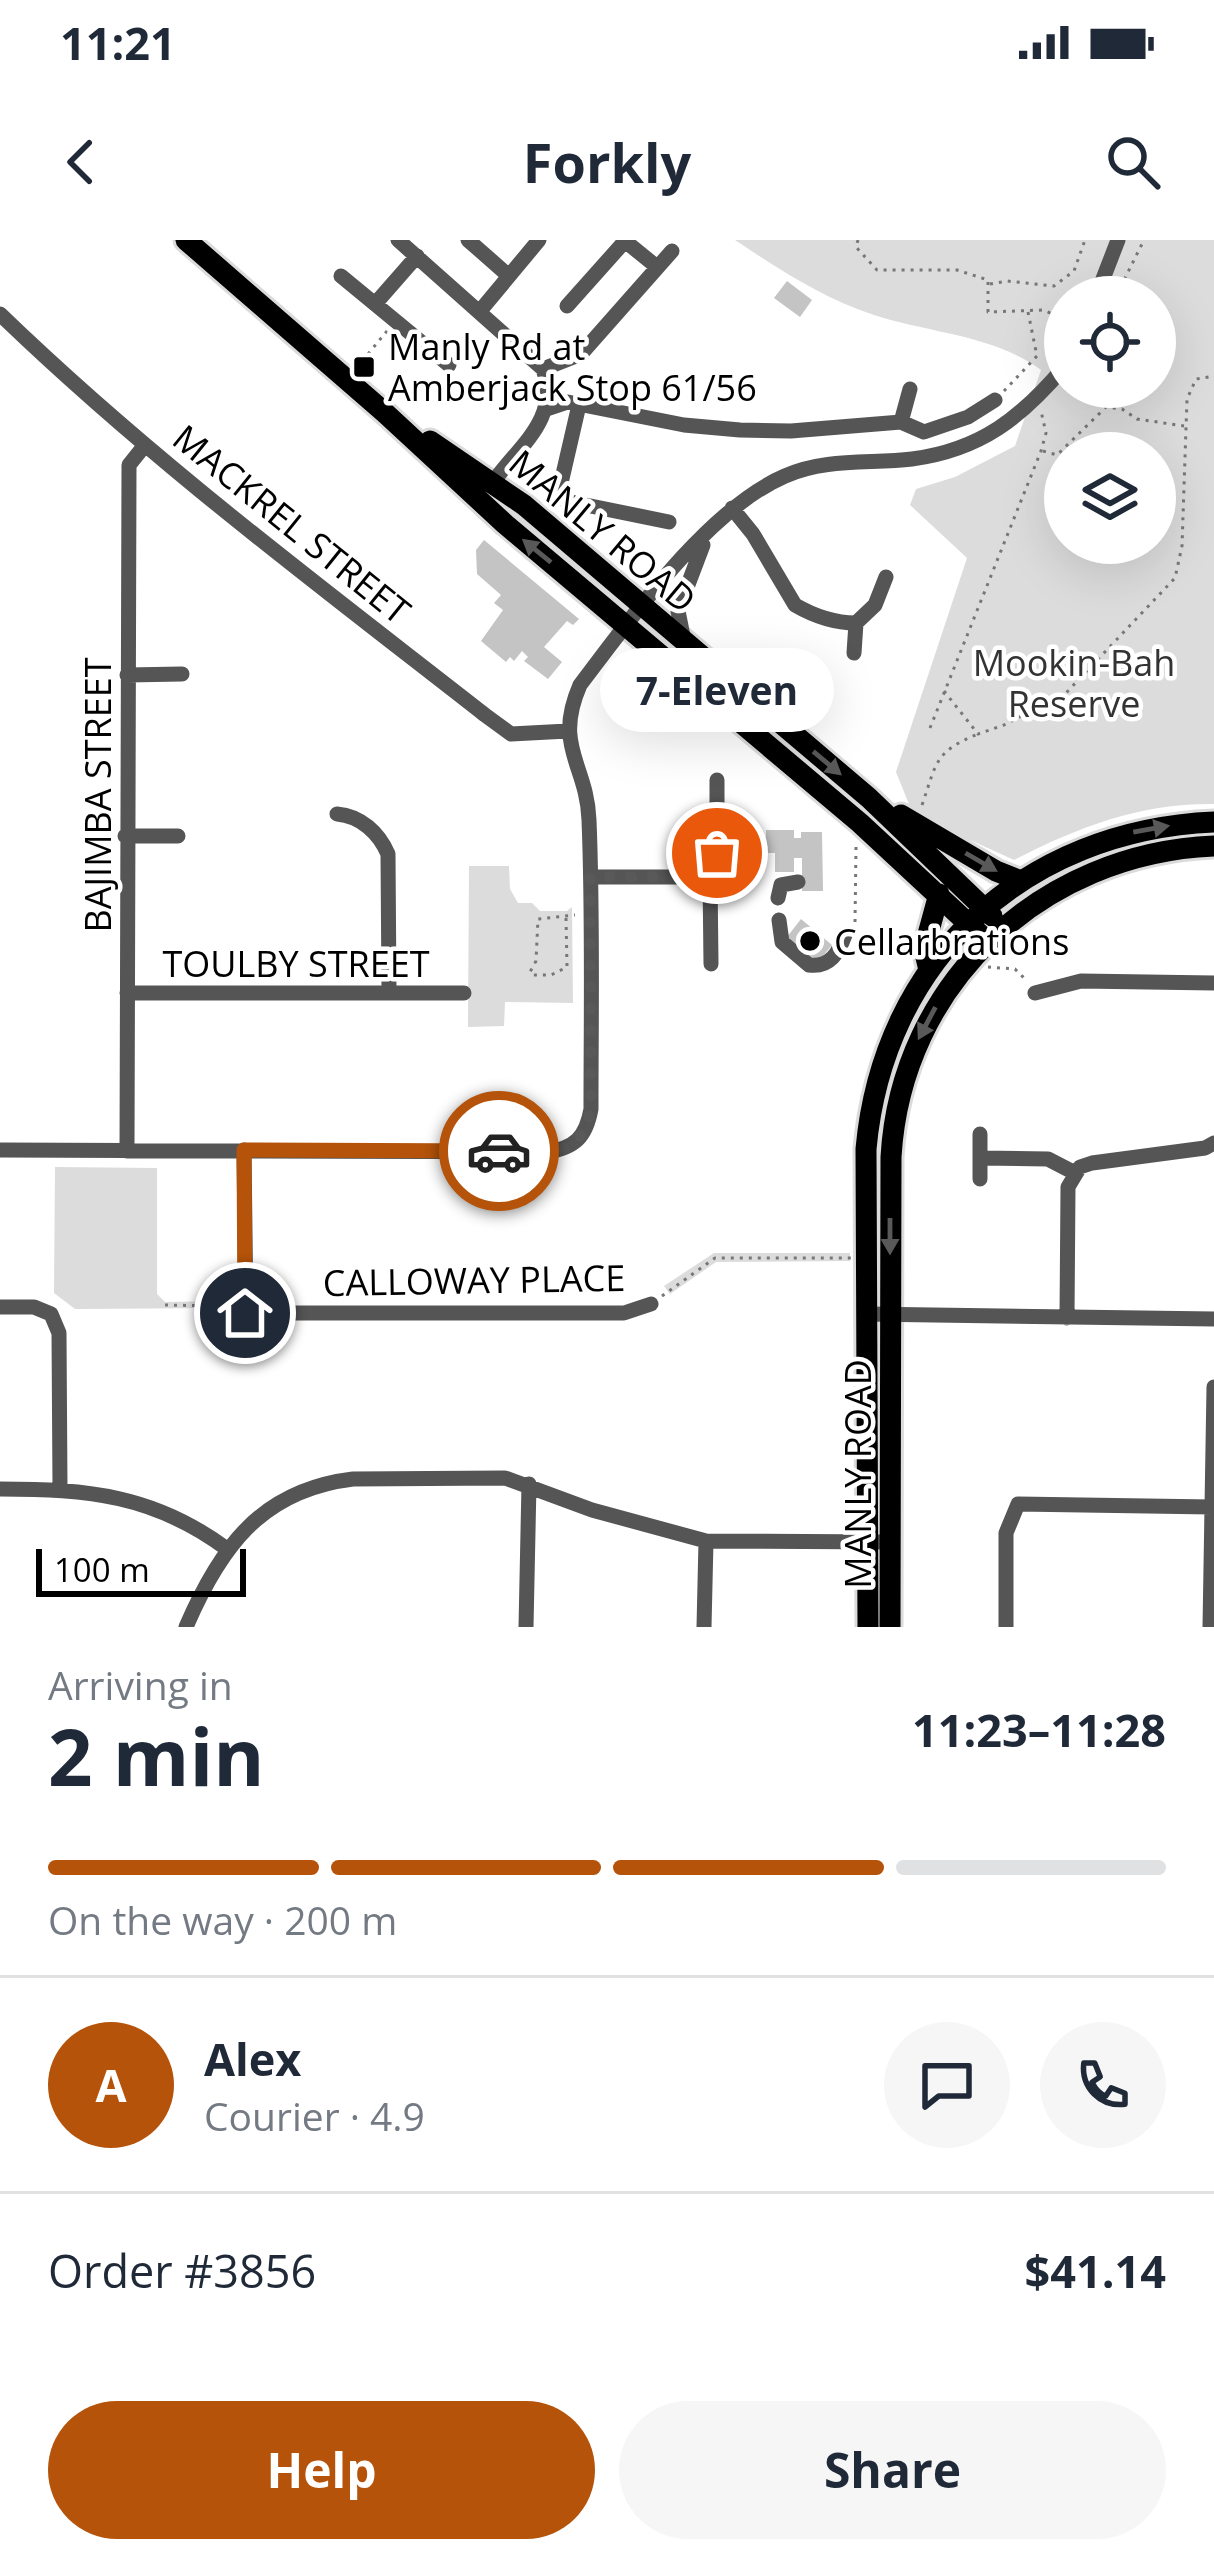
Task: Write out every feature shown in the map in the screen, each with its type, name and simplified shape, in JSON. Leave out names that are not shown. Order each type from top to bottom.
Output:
[{"type":"main road","name":"MANLY ROAD","points":[[186,240],[505,524],[939,894],[977,915]]},
{"type":"main road","name":"MANLY ROAD","points":[[384,412],[494,481],[869,798],[977,915],[993,942],[954,980],[920,1036],[895,1119],[890,1169],[890,1627]]},
{"type":"main road","points":[[869,798],[1021,881]]},
{"type":"main road","name":"MANLY ROAD","points":[[868,1627],[869,1114],[891,1040],[929,970],[977,915],[1021,881],[1108,838],[1214,822]]},
{"type":"main road","points":[[993,942],[1036,901],[1108,865],[1155,852],[1214,846]]},
{"type":"main road","points":[[929,970],[924,949],[939,894]]},
{"type":"street","points":[[398,240],[543,369],[547,409]]},
{"type":"street","points":[[468,240],[509,276]]},
{"type":"street","points":[[479,311],[539,240]]},
{"type":"street","points":[[1104,276],[1118,240]]},
{"type":"street","points":[[567,306],[625,241],[657,268]]},
{"type":"street","points":[[543,369],[581,354],[672,250]]},
{"type":"street","points":[[375,304],[417,256]]},
{"type":"street","points":[[340,276],[449,365]]},
{"type":"street","name":"MACKREL STREET","points":[[0,314],[145,445],[511,734],[568,731]]},
{"type":"street","points":[[902,422],[910,389]]},
{"type":"street","points":[[0,1150],[547,1152],[576,1144],[587,1130],[591,1109],[589,812],[568,731],[580,685],[642,607],[732,508],[786,475],[828,463],[914,458],[964,447],[1013,422],[1044,391]]},
{"type":"street","points":[[494,481],[547,409],[561,403],[740,430],[902,422],[924,431],[968,416],[995,400]]},
{"type":"street","points":[[580,404],[561,483],[566,501],[669,522]]},
{"type":"street","name":"BAJIMBA STREET","points":[[128,1151],[125,836],[130,465],[145,445]]},
{"type":"street","points":[[732,508],[795,605],[817,616],[856,622]]},
{"type":"street","points":[[688,644],[680,631],[678,611],[708,531]]},
{"type":"street","points":[[854,653],[856,622],[875,605],[886,577]]},
{"type":"street","points":[[128,675],[182,674]]},
{"type":"street","points":[[711,964],[710,877],[717,853],[717,780]]},
{"type":"street","points":[[338,814],[352,815],[381,838],[388,854],[389,992]]},
{"type":"street","points":[[125,836],[178,836]]},
{"type":"street","points":[[590,877],[710,877]]},
{"type":"street","points":[[778,898],[781,886],[798,882]]},
{"type":"street","points":[[779,920],[782,942],[809,965],[822,965],[833,958],[850,938]]},
{"type":"street","points":[[1034,992],[1082,982],[1214,983]]},
{"type":"street","name":"TOULBY STREET","points":[[127,993],[464,993]]},
{"type":"street","points":[[869,1114],[895,1119]]},
{"type":"street","points":[[980,1135],[980,1179]]},
{"type":"street","points":[[1067,1318],[1068,1187],[1075,1173],[1092,1163],[1214,1143]]},
{"type":"street","points":[[244,1150],[245,1313]]},
{"type":"street","points":[[981,1158],[1048,1159],[1075,1173]]},
{"type":"street","name":"CALLOWAY PLACE","points":[[245,1313],[624,1313],[651,1304]]},
{"type":"street","points":[[0,1307],[34,1307],[51,1314],[59,1333],[60,1489]]},
{"type":"street","points":[[866,1314],[1214,1319]]},
{"type":"street","points":[[1210,1627],[1214,1388]]},
{"type":"street","points":[[186,1627],[209,1574],[227,1549],[274,1504],[328,1482],[505,1478],[592,1510],[706,1541],[889,1542]]},
{"type":"street","points":[[526,1627],[529,1484]]},
{"type":"street","points":[[0,1490],[60,1489],[124,1498],[173,1514],[227,1549]]},
{"type":"street","points":[[1006,1627],[1006,1533],[1018,1504],[1212,1507]]},
{"type":"street","points":[[704,1627],[706,1541]]},
{"type":"path","points":[[858,240],[856,248],[877,270],[957,270],[990,284],[1054,286],[1074,271],[1085,240]]},
{"type":"path","points":[[1126,276],[1144,240]]},
{"type":"path","points":[[990,284],[988,312],[1044,311]]},
{"type":"path","points":[[995,400],[1036,356],[1028,311]]},
{"type":"path","points":[[368,354],[395,321]]},
{"type":"path","points":[[918,817],[936,760],[949,746],[1066,693],[1174,578],[1182,545],[1186,399],[1196,379],[1214,376]]},
{"type":"path","points":[[930,728],[1041,451],[1046,434],[1038,398]]},
{"type":"path","points":[[1041,451],[1058,454],[1105,408]]},
{"type":"path","points":[[1114,408],[1137,418],[1185,427]]},
{"type":"path","points":[[944,691],[978,734]]},
{"type":"path","points":[[850,938],[860,840]]},
{"type":"path","points":[[566,918],[567,967],[551,975],[533,975],[538,920],[577,914]]},
{"type":"path","points":[[993,942],[980,967],[1015,969],[1034,992]]},
{"type":"path","points":[[651,1304],[715,1258],[852,1258]]},
{"type":"path","points":[[165,1305],[218,1306],[245,1313]]},
{"type":"green space","name":"Mookin-Bah Reserve","points":[[735,240],[1214,240],[1214,804],[1161,808],[1111,819],[1014,860],[913,814],[896,772],[967,558],[910,505],[916,489],[955,477],[1015,446],[1041,370],[1003,349],[855,308]]},
{"type":"green space","points":[[469,866],[509,866],[510,889],[518,903],[532,903],[540,911],[572,907],[573,1003],[505,1002],[504,1026],[468,1027]]},
{"type":"green space","points":[[55,1167],[157,1168],[157,1294],[165,1302],[223,1301],[218,1308],[75,1309],[54,1293]]},
{"type":"green space","points":[[714,1253],[850,1253],[850,1261],[716,1262],[670,1294],[664,1286]]},
{"type":"building","points":[[787,281],[812,300],[800,317],[774,298]]},
{"type":"building","points":[[484,540],[579,619],[573,625],[567,621],[544,647],[562,662],[548,679],[524,661],[528,657],[522,651],[514,661],[510,657],[506,662],[481,641],[503,610],[494,603],[501,595],[477,574],[476,550]]},
{"type":"building","points":[[766,830],[794,830],[794,838],[801,838],[801,832],[822,832],[823,891],[802,891],[802,858],[794,858],[794,872],[775,872],[775,853],[766,853]]},
{"type":"building","name":"Cellarbrations","points":[[801,919],[832,945],[818,962],[787,937]]},
{"type":"way so far","points":[[499,1151],[564,1150],[587,1130],[591,1109],[590,877],[710,877],[717,853]]},
{"type":"place","name":"Manly Rd at Amberjack Stop 61/56","points":[[364,367]]},
{"type":"place","name":"7-Eleven","points":[[717,853]]},
{"type":"place","name":"Cellarbrations","points":[[810,941]]},
{"type":"route","points":[[245,1313],[244,1150],[499,1151]]}]
